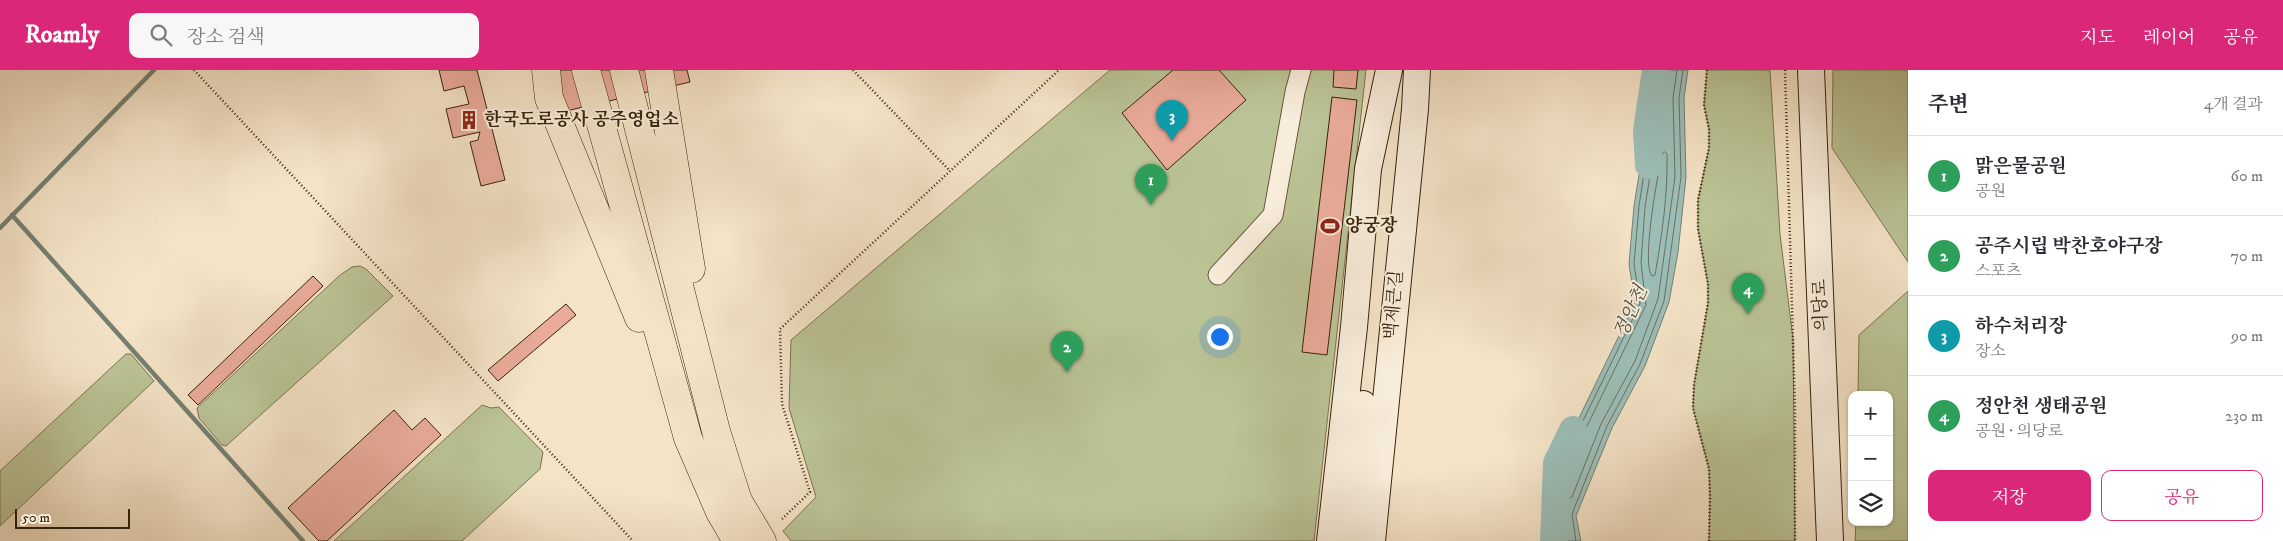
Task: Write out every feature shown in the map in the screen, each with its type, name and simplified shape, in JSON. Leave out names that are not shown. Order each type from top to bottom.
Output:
[{"type":"highway","points":[[546,70],[549,98],[688,438],[720,512],[737,541]]},
{"type":"highway","points":[[586,70],[688,438]]},
{"type":"highway","points":[[624,70],[716,431],[738,501],[762,541]]},
{"type":"highway","points":[[659,70],[716,431]]},
{"type":"main road","points":[[1330,541],[1354,327],[1368,169],[1391,70]]},
{"type":"main road","name":"백제큰길","points":[[1351,541],[1391,104],[1391,70]]},
{"type":"main road","points":[[1389,541],[1420,201],[1424,109],[1418,70]]},
{"type":"main road","name":"백제큰길","points":[[1372,541],[1418,70]]},
{"type":"main road","name":"의당로","points":[[1811,70],[1830,541]]},
{"type":"street","points":[[1218,275],[1273,215],[1295,92],[1301,70]]},
{"type":"path","points":[[194,70],[633,541]]},
{"type":"path","points":[[853,70],[949,170]]},
{"type":"path","points":[[782,519],[810,492],[782,404],[780,329],[949,170],[1059,70]]},
{"type":"path","points":[[1707,70],[1704,104],[1709,130],[1709,148],[1698,200],[1698,229],[1708,284],[1708,303],[1695,376],[1693,408],[1709,469],[1709,541]]},
{"type":"path","points":[[1785,70],[1795,408],[1795,541]]},
{"type":"green space","points":[[1110,70],[1366,70],[1314,541],[791,541],[783,531],[816,497],[789,408],[791,340]]},
{"type":"green space","points":[[1707,70],[1770,70],[1780,234],[1793,339],[1795,541],[1709,541],[1709,469],[1693,408],[1694,385],[1708,303],[1708,284],[1698,229],[1698,200],[1709,148],[1709,129],[1704,105]]},
{"type":"green space","points":[[1833,70],[1908,70],[1908,262],[1832,148]]},
{"type":"green space","points":[[360,266],[366,269],[393,296],[226,446],[222,445],[199,418],[197,408],[339,276],[352,267]]},
{"type":"green space","points":[[1908,291],[1908,541],[1855,541],[1856,526],[1893,526],[1893,391],[1858,391],[1859,335]]},
{"type":"green space","points":[[126,354],[131,354],[154,381],[0,526],[0,471]]},
{"type":"green space","points":[[482,405],[491,408],[499,407],[543,452],[540,469],[462,541],[334,541]]},
{"type":"water","points":[[1656,70],[1688,70],[1684,98],[1686,177],[1678,252],[1669,302],[1645,366],[1612,428],[1576,516],[1581,541],[1554,541],[1557,463],[1635,303],[1629,264],[1634,206]]},
{"type":"building","name":"한국도로공사 공주영업소","points":[[439,70],[477,70],[505,180],[481,186],[470,142],[478,140],[480,132],[453,138],[446,109],[469,104],[464,86],[444,91]]},
{"type":"building","points":[[557,70],[687,70],[690,82],[545,116]]},
{"type":"building","points":[[1173,70],[1219,70],[1246,100],[1167,170],[1122,113]]},
{"type":"building","points":[[1334,70],[1358,70],[1356,89],[1333,87]]},
{"type":"building","name":"양궁장","points":[[1332,97],[1357,100],[1327,355],[1302,352]]},
{"type":"building","points":[[313,276],[323,286],[198,405],[188,395]]},
{"type":"building","points":[[566,304],[576,315],[498,381],[488,370]]},
{"type":"building","points":[[394,410],[412,430],[425,418],[441,435],[327,541],[319,541],[288,508]]},
{"type":"waterway","points":[[0,228],[154,70]]},
{"type":"waterway","name":"정안천","points":[[1649,165],[1647,131],[1656,70]]},
{"type":"waterway","points":[[12,215],[303,541]]},
{"type":"waterway","name":"정안천","points":[[1554,541],[1557,463],[1573,430]]},
{"type":"place","name":"한국도로공사 공주영업소","points":[[469,120]]},
{"type":"place","name":"하수처리장","points":[[1172,141]]},
{"type":"place","name":"맑은물공원","points":[[1151,205]]},
{"type":"place","name":"양궁장","points":[[1330,226]]},
{"type":"place","name":"정안천 생태공원","points":[[1748,314]]},
{"type":"place","name":"공주시립 박찬호야구장","points":[[1067,372]]}]
